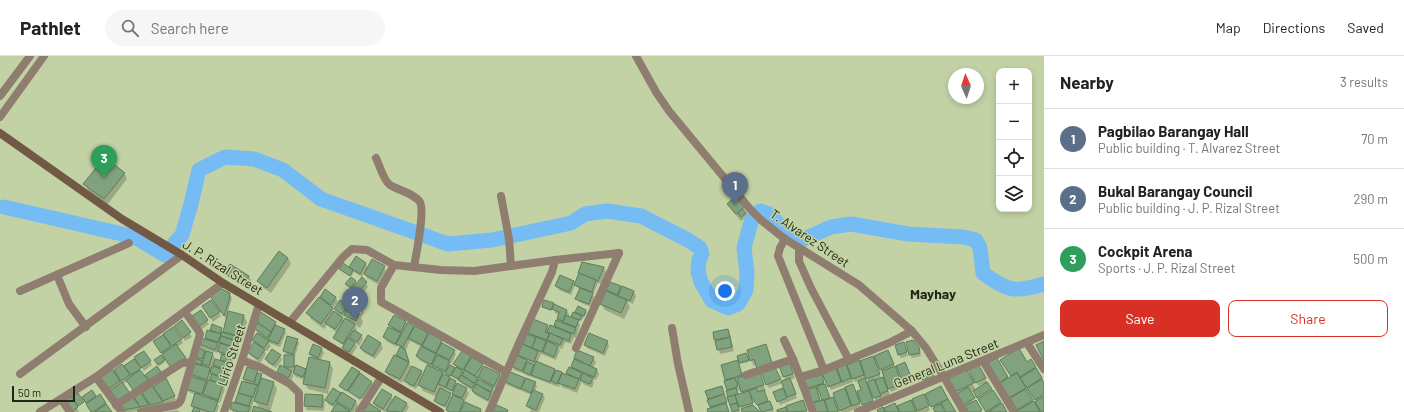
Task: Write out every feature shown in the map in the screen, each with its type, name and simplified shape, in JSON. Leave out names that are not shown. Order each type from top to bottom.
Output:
[{"type":"main road","name":"J. P. Rizal Street","points":[[0,133],[122,219],[182,255],[223,283],[440,412]]},
{"type":"street","points":[[0,96],[30,56]]},
{"type":"street","points":[[0,117],[44,56]]},
{"type":"street","name":"T. Alvarez Street","points":[[636,56],[656,92],[669,110],[760,220],[785,239],[859,285],[912,331],[926,348],[964,412]]},
{"type":"street","points":[[376,158],[386,180],[390,185],[417,199],[421,204],[420,236],[414,267]]},
{"type":"street","points":[[501,196],[509,239],[511,266]]},
{"type":"street","points":[[785,239],[778,256],[824,370]]},
{"type":"street","points":[[20,291],[129,243]]},
{"type":"street","points":[[799,248],[799,261],[811,288],[849,360]]},
{"type":"street","points":[[290,322],[343,257],[352,249],[367,250],[394,265],[441,270],[474,271],[619,253],[576,348]]},
{"type":"street","points":[[20,374],[182,255]]},
{"type":"street","points":[[489,412],[552,272],[555,260]]},
{"type":"street","points":[[394,265],[382,288],[381,302],[506,372]]},
{"type":"street","points":[[57,275],[69,304],[86,326]]},
{"type":"street","points":[[40,412],[96,377],[223,283]]},
{"type":"street","name":"Lirio Street","points":[[224,412],[259,304]]},
{"type":"street","points":[[141,412],[176,405],[179,403],[200,334],[185,312]]},
{"type":"street","points":[[672,328],[678,364],[689,412]]},
{"type":"street","points":[[800,377],[824,370],[849,360],[889,343],[912,331]]},
{"type":"street","name":"General Luna Street","points":[[858,412],[1044,335]]},
{"type":"street","points":[[784,340],[793,359],[813,412]]},
{"type":"street","points":[[1027,343],[1044,369]]},
{"type":"street","points":[[746,375],[793,359]]},
{"type":"street","points":[[242,360],[260,367],[290,384],[299,393],[299,412]]},
{"type":"street","points":[[983,361],[1014,412]]},
{"type":"street","points":[[116,405],[182,363],[192,362]]},
{"type":"street","points":[[96,377],[122,412]]},
{"type":"street","points":[[359,412],[381,378]]},
{"type":"street","points":[[61,399],[70,412]]},
{"type":"building","points":[[105,157],[125,173],[104,199],[83,184]]},
{"type":"building","points":[[735,197],[744,207],[736,214],[727,204]]},
{"type":"building","points":[[742,209],[746,213],[741,217],[738,213]]},
{"type":"building","points":[[279,251],[288,258],[267,288],[257,281]]},
{"type":"building","points":[[356,256],[366,263],[360,274],[349,267]]},
{"type":"building","points":[[372,259],[385,266],[377,281],[364,274]]},
{"type":"building","points":[[582,262],[604,267],[598,281],[578,273]]},
{"type":"building","points":[[343,263],[353,270],[350,276],[339,269]]},
{"type":"building","points":[[230,264],[249,276],[244,285],[224,273]]},
{"type":"building","points":[[579,273],[596,280],[592,292],[574,285]]},
{"type":"building","points":[[560,275],[574,281],[569,292],[555,286]]},
{"type":"building","points":[[351,277],[356,281],[351,288],[345,284]]},
{"type":"building","points":[[362,277],[367,282],[354,297],[349,292]]},
{"type":"building","points":[[610,282],[621,286],[617,295],[606,290]]},
{"type":"building","points":[[622,286],[634,291],[630,301],[618,296]]},
{"type":"building","points":[[220,288],[230,293],[224,316],[210,296]]},
{"type":"building","points":[[580,288],[593,293],[589,304],[575,299]]},
{"type":"building","points":[[325,289],[336,297],[331,305],[320,297]]},
{"type":"building","points":[[606,291],[627,300],[621,313],[600,304]]},
{"type":"building","points":[[319,297],[333,308],[321,324],[306,313]]},
{"type":"building","points":[[211,300],[220,312],[210,318],[202,306]]},
{"type":"building","points":[[340,300],[348,305],[342,314],[334,309]]},
{"type":"building","points":[[351,300],[360,304],[357,311],[348,306]]},
{"type":"building","points":[[544,300],[554,303],[551,310],[542,307]]},
{"type":"building","points":[[554,304],[567,310],[563,321],[557,319],[559,312],[552,309]]},
{"type":"building","points":[[578,306],[586,310],[584,316],[575,312]]},
{"type":"building","points":[[347,308],[359,313],[356,321],[344,315]]},
{"type":"building","points":[[201,310],[208,320],[199,326],[192,316]]},
{"type":"building","points":[[228,311],[244,315],[239,336],[223,332]]},
{"type":"building","points":[[259,311],[276,322],[271,332],[258,323]]},
{"type":"building","points":[[334,311],[343,318],[335,329],[325,323]]},
{"type":"building","points":[[573,312],[582,316],[580,320],[571,317]]},
{"type":"building","points":[[394,315],[406,321],[401,332],[388,325]]},
{"type":"building","points":[[566,315],[579,320],[576,327],[563,322]]},
{"type":"building","points":[[345,318],[355,324],[343,344],[333,338]]},
{"type":"building","points":[[533,319],[548,325],[545,332],[549,333],[547,340],[528,333]]},
{"type":"building","points":[[182,320],[191,332],[183,338],[174,326]]},
{"type":"building","points":[[556,320],[576,328],[574,334],[554,326]]},
{"type":"building","points":[[408,322],[414,326],[403,347],[396,344]]},
{"type":"building","points":[[258,323],[271,332],[267,338],[254,328]]},
{"type":"building","points":[[212,324],[222,328],[220,334],[210,330]]},
{"type":"building","points":[[275,325],[285,329],[278,344],[268,340]]},
{"type":"building","points":[[550,325],[571,334],[569,341],[547,332]]},
{"type":"building","points":[[415,326],[428,333],[422,345],[408,338]]},
{"type":"building","points":[[173,327],[182,339],[172,346],[163,334]]},
{"type":"building","points":[[388,327],[401,333],[395,344],[383,337]]},
{"type":"building","points":[[728,329],[730,337],[714,340],[713,332]]},
{"type":"building","points":[[207,330],[221,334],[218,342],[205,338]]},
{"type":"building","points":[[354,330],[362,335],[357,342],[349,337]]},
{"type":"building","points":[[222,332],[239,337],[238,341],[221,336]]},
{"type":"building","points":[[257,333],[269,341],[264,348],[252,340]]},
{"type":"building","points":[[429,333],[442,340],[436,353],[422,346]]},
{"type":"building","points":[[550,333],[563,339],[560,345],[547,340]]},
{"type":"building","points":[[589,333],[608,341],[603,353],[584,345]]},
{"type":"building","points":[[527,334],[536,337],[532,348],[523,344]]},
{"type":"building","points":[[163,335],[171,346],[161,353],[153,341]]},
{"type":"building","points":[[368,335],[381,343],[373,356],[360,348]]},
{"type":"building","points":[[221,336],[239,342],[237,348],[219,342]]},
{"type":"building","points":[[287,336],[298,339],[293,354],[283,351]]},
{"type":"building","points":[[536,337],[546,341],[542,352],[532,348]]},
{"type":"building","points":[[730,337],[732,347],[717,350],[715,341]]},
{"type":"building","points":[[201,338],[218,343],[215,350],[199,344]]},
{"type":"building","points":[[348,338],[355,343],[349,352],[342,348]]},
{"type":"building","points":[[913,340],[919,347],[920,353],[909,355],[906,342]]},
{"type":"building","points":[[547,341],[558,346],[554,357],[543,352]]},
{"type":"building","points":[[1044,341],[1044,361],[1036,345]]},
{"type":"building","points":[[254,342],[265,350],[258,359],[247,352]]},
{"type":"building","points":[[904,342],[907,352],[898,355],[895,345]]},
{"type":"building","points":[[220,343],[237,349],[234,357],[217,351]]},
{"type":"building","points":[[442,343],[455,350],[449,360],[436,353]]},
{"type":"building","points":[[176,344],[186,358],[171,368],[162,354]]},
{"type":"building","points":[[313,344],[322,348],[318,358],[309,354]]},
{"type":"building","points":[[522,344],[538,351],[534,362],[518,355]]},
{"type":"building","points":[[766,344],[772,363],[757,368],[754,359],[750,361],[747,350]]},
{"type":"building","points":[[421,346],[436,354],[431,365],[416,356]]},
{"type":"building","points":[[400,347],[405,349],[409,362],[396,355]]},
{"type":"building","points":[[198,348],[205,351],[202,359],[195,357]]},
{"type":"building","points":[[1019,348],[1027,362],[1031,359],[1036,367],[1020,377],[1017,372],[1011,376],[1000,360]]},
{"type":"building","points":[[272,349],[281,355],[273,365],[265,359]]},
{"type":"building","points":[[577,350],[594,357],[590,366],[574,358]]},
{"type":"building","points":[[888,350],[894,364],[880,370],[874,356]]},
{"type":"building","points":[[144,351],[151,361],[141,368],[134,357]]},
{"type":"building","points":[[206,351],[213,353],[209,366],[202,364]]},
{"type":"building","points":[[462,351],[471,356],[463,370],[453,364]]},
{"type":"building","points":[[746,353],[749,360],[739,363],[737,356]]},
{"type":"building","points":[[222,354],[232,357],[230,363],[220,360]]},
{"type":"building","points":[[161,355],[165,360],[158,365],[154,360]]},
{"type":"building","points":[[284,355],[294,355],[294,367],[284,367]]},
{"type":"building","points":[[394,355],[409,362],[400,379],[385,372]]},
{"type":"building","points":[[437,355],[450,361],[445,371],[432,365]]},
{"type":"building","points":[[515,355],[527,360],[522,371],[511,366]]},
{"type":"building","points":[[873,356],[880,374],[866,379],[860,361]]},
{"type":"building","points":[[309,357],[330,362],[325,388],[303,384]]},
{"type":"building","points":[[472,357],[483,364],[475,376],[464,369]]},
{"type":"building","points":[[195,358],[202,361],[201,365],[193,362]]},
{"type":"building","points":[[997,358],[1008,377],[999,383],[988,363]]},
{"type":"building","points":[[134,359],[141,368],[131,375],[124,366]]},
{"type":"building","points":[[215,359],[229,363],[227,370],[213,365]]},
{"type":"building","points":[[574,359],[597,369],[594,377],[571,367]]},
{"type":"building","points":[[738,360],[742,375],[725,380],[721,365]]},
{"type":"building","points":[[859,360],[864,375],[852,379],[847,365]]},
{"type":"building","points":[[536,361],[555,369],[550,382],[531,375]]},
{"type":"building","points":[[527,362],[534,365],[530,375],[523,372]]},
{"type":"building","points":[[790,362],[793,374],[783,377],[779,365]]},
{"type":"building","points":[[905,362],[912,379],[903,382],[896,366]]},
{"type":"building","points":[[193,363],[210,368],[207,380],[190,374]]},
{"type":"building","points":[[122,364],[130,375],[121,381],[114,370]]},
{"type":"building","points":[[846,364],[851,378],[842,382],[837,368]]},
{"type":"building","points":[[978,364],[986,378],[975,383],[968,369]]},
{"type":"building","points":[[280,365],[292,371],[288,378],[277,372]]},
{"type":"building","points":[[296,365],[306,369],[303,377],[293,373]]},
{"type":"building","points":[[427,365],[443,372],[434,392],[418,385]]},
{"type":"building","points":[[450,365],[455,368],[450,376],[445,373]]},
{"type":"building","points":[[157,366],[161,372],[149,380],[145,375]]},
{"type":"building","points":[[212,366],[228,371],[225,378],[210,373]]},
{"type":"building","points":[[412,366],[422,371],[414,386],[404,381]]},
{"type":"building","points":[[484,366],[500,374],[494,386],[478,377]]},
{"type":"building","points":[[774,366],[781,379],[766,385],[761,372]]},
{"type":"building","points":[[895,366],[902,384],[888,389],[882,371]]},
{"type":"building","points":[[247,367],[258,370],[254,382],[243,379]]},
{"type":"building","points":[[352,367],[360,372],[347,391],[339,386]]},
{"type":"building","points":[[456,367],[463,371],[458,379],[451,375]]},
{"type":"building","points":[[569,367],[582,373],[579,379],[566,373]]},
{"type":"building","points":[[931,367],[934,375],[922,380],[919,372]]},
{"type":"building","points":[[836,368],[841,382],[828,387],[822,373]]},
{"type":"building","points":[[1036,368],[1042,378],[1027,388],[1020,378]]},
{"type":"building","points":[[112,369],[120,381],[107,390],[98,378]]},
{"type":"building","points":[[966,369],[974,383],[955,392],[948,378]]},
{"type":"building","points":[[140,370],[148,380],[133,390],[126,380]]},
{"type":"building","points":[[465,370],[478,378],[474,383],[462,375]]},
{"type":"building","points":[[556,370],[562,372],[557,384],[551,381]]},
{"type":"building","points":[[508,371],[525,378],[521,389],[504,381]]},
{"type":"building","points":[[759,371],[764,385],[741,392],[737,378]]},
{"type":"building","points":[[257,373],[262,374],[258,385],[254,384]]},
{"type":"building","points":[[360,373],[372,382],[360,399],[348,391]]},
{"type":"building","points":[[562,373],[579,379],[575,389],[558,383]]},
{"type":"building","points":[[583,373],[593,378],[590,384],[580,380]]},
{"type":"building","points":[[1017,373],[1026,388],[1009,398],[1000,383]]},
{"type":"building","points":[[212,374],[225,379],[223,384],[210,380]]},
{"type":"building","points":[[443,374],[450,377],[445,387],[438,384]]},
{"type":"building","points":[[461,375],[475,384],[472,388],[458,380]]},
{"type":"building","points":[[822,375],[824,383],[805,389],[802,380]]},
{"type":"building","points":[[190,376],[206,381],[202,394],[186,389]]},
{"type":"building","points":[[883,377],[888,391],[880,394],[875,380]]},
{"type":"building","points":[[166,378],[175,396],[163,401],[153,387]]},
{"type":"building","points":[[261,378],[274,382],[267,405],[254,401]]},
{"type":"building","points":[[450,378],[456,381],[452,391],[446,388]]},
{"type":"building","points":[[526,378],[536,382],[531,393],[521,388]]},
{"type":"building","points":[[735,378],[738,387],[727,390],[724,381]]},
{"type":"building","points":[[790,378],[796,394],[787,397],[781,381]]},
{"type":"building","points":[[865,378],[873,401],[862,405],[857,391],[861,390],[858,381]]},
{"type":"building","points":[[478,379],[493,387],[491,392],[476,384]]},
{"type":"building","points":[[874,379],[881,396],[873,398],[867,382]]},
{"type":"building","points":[[1042,379],[1044,383],[1044,394],[1035,400],[1027,388]]},
{"type":"building","points":[[208,380],[223,384],[218,400],[203,394]]},
{"type":"building","points":[[242,381],[257,385],[253,397],[238,393]]},
{"type":"building","points":[[122,382],[130,393],[118,402],[110,391]]},
{"type":"building","points":[[987,382],[992,389],[977,398],[973,391]]},
{"type":"building","points":[[457,383],[467,388],[462,398],[452,394]]},
{"type":"building","points":[[476,384],[491,393],[488,400],[472,391]]},
{"type":"building","points":[[825,384],[830,398],[822,400],[817,386]]},
{"type":"building","points":[[853,384],[860,403],[852,406],[845,387]]},
{"type":"building","points":[[152,386],[163,402],[150,405],[142,393]]},
{"type":"building","points":[[722,386],[724,394],[708,399],[705,391]]},
{"type":"building","points":[[941,386],[948,399],[931,407],[925,394]]},
{"type":"building","points":[[816,387],[820,400],[811,403],[807,390]]},
{"type":"building","points":[[968,387],[975,398],[963,405],[957,394]]},
{"type":"building","points":[[333,388],[341,393],[333,405],[325,400]]},
{"type":"building","points":[[440,388],[451,393],[445,406],[434,401]]},
{"type":"building","points":[[736,388],[738,394],[728,397],[726,391]]},
{"type":"building","points":[[756,388],[758,392],[764,390],[768,401],[757,405],[749,391]]},
{"type":"building","points":[[783,388],[787,398],[777,402],[773,392]]},
{"type":"building","points":[[845,388],[851,406],[839,411],[833,393]]},
{"type":"building","points":[[382,389],[392,395],[383,409],[373,403]]},
{"type":"building","points":[[1026,389],[1033,400],[1017,410],[1010,398]]},
{"type":"building","points":[[92,390],[96,396],[86,403],[82,397]]},
{"type":"building","points":[[533,390],[543,394],[536,410],[526,406]]},
{"type":"building","points":[[993,390],[1001,402],[986,412],[978,399]]},
{"type":"building","points":[[749,391],[753,403],[739,407],[735,395]]},
{"type":"building","points":[[140,392],[149,405],[140,407],[134,397]]},
{"type":"building","points":[[342,392],[356,401],[351,410],[336,401]]},
{"type":"building","points":[[78,393],[84,402],[78,406],[72,397]]},
{"type":"building","points":[[195,393],[218,401],[214,412],[191,406]]},
{"type":"building","points":[[238,393],[252,397],[249,406],[235,402]]},
{"type":"building","points":[[100,394],[106,403],[91,412],[86,404]]},
{"type":"building","points":[[305,394],[323,395],[322,407],[304,406]]},
{"type":"building","points":[[724,394],[727,402],[710,407],[707,400]]},
{"type":"building","points":[[924,394],[929,406],[917,411],[912,399]]},
{"type":"building","points":[[453,395],[464,400],[459,412],[449,412],[446,410]]},
{"type":"building","points":[[735,395],[737,403],[730,405],[727,397]]},
{"type":"building","points":[[132,396],[140,407],[123,410],[119,405]]},
{"type":"building","points":[[395,396],[407,403],[402,412],[386,411]]},
{"type":"building","points":[[1044,396],[1044,412],[1041,412],[1035,402]]},
{"type":"building","points":[[71,397],[78,407],[72,412],[65,402]]},
{"type":"building","points":[[833,397],[838,412],[828,412],[825,400]]},
{"type":"building","points":[[948,399],[956,412],[946,412],[941,403]]},
{"type":"building","points":[[803,400],[807,411],[788,412],[786,406]]},
{"type":"building","points":[[824,400],[828,412],[815,412],[812,403]]},
{"type":"building","points":[[911,400],[916,412],[900,412],[897,406]]},
{"type":"building","points":[[976,400],[982,410],[979,412],[968,412],[965,406]]},
{"type":"building","points":[[770,401],[773,409],[761,412],[758,405]]},
{"type":"building","points":[[1034,401],[1040,412],[1017,411]]},
{"type":"building","points":[[232,402],[250,407],[248,412],[239,412],[230,409]]},
{"type":"building","points":[[465,402],[481,409],[480,412],[460,412]]},
{"type":"building","points":[[337,403],[351,412],[331,412]]},
{"type":"building","points":[[369,403],[381,411],[363,412]]},
{"type":"building","points":[[726,403],[729,412],[708,412],[707,409]]},
{"type":"building","points":[[737,403],[739,410],[732,412],[730,405]]},
{"type":"building","points":[[895,403],[899,412],[886,412],[884,408]]},
{"type":"building","points":[[1002,403],[1007,412],[988,412]]},
{"type":"building","points":[[106,404],[112,412],[95,412]]},
{"type":"building","points":[[494,404],[508,410],[507,412],[490,412]]},
{"type":"building","points":[[940,404],[945,412],[935,412],[933,408]]},
{"type":"building","points":[[753,405],[760,412],[742,412],[741,409]]},
{"type":"building","points":[[254,406],[272,412],[252,412]]},
{"type":"building","points":[[194,407],[200,409],[199,412],[192,412]]},
{"type":"building","points":[[786,407],[787,412],[777,412],[777,410]]},
{"type":"building","points":[[883,407],[885,412],[878,412],[877,410]]},
{"type":"waterway","points":[[173,245],[182,235],[199,170],[225,157],[254,159],[283,170],[321,199],[448,244],[492,240],[571,223],[585,214],[607,211],[641,216],[688,240],[700,248],[702,254],[699,260],[698,271],[701,282],[712,301],[728,308],[738,304],[746,290],[747,273],[744,248],[751,222],[757,213],[761,211],[771,215],[784,231],[804,239],[831,227],[851,224],[908,234],[963,237],[976,240],[980,248],[983,273],[991,279],[1005,287],[1012,289],[1026,289],[1044,284]]},
{"type":"waterway","points":[[4,207],[135,237],[165,255],[167,254]]},
{"type":"place","name":"Cockpit Arena","points":[[104,178]]},
{"type":"place","name":"Pagbilao Barangay Hall","points":[[735,205]]},
{"type":"place","name":"Bukal Barangay Council","points":[[355,320]]},
{"type":"district","name":"Mayhay","points":[[933,293]]}]
